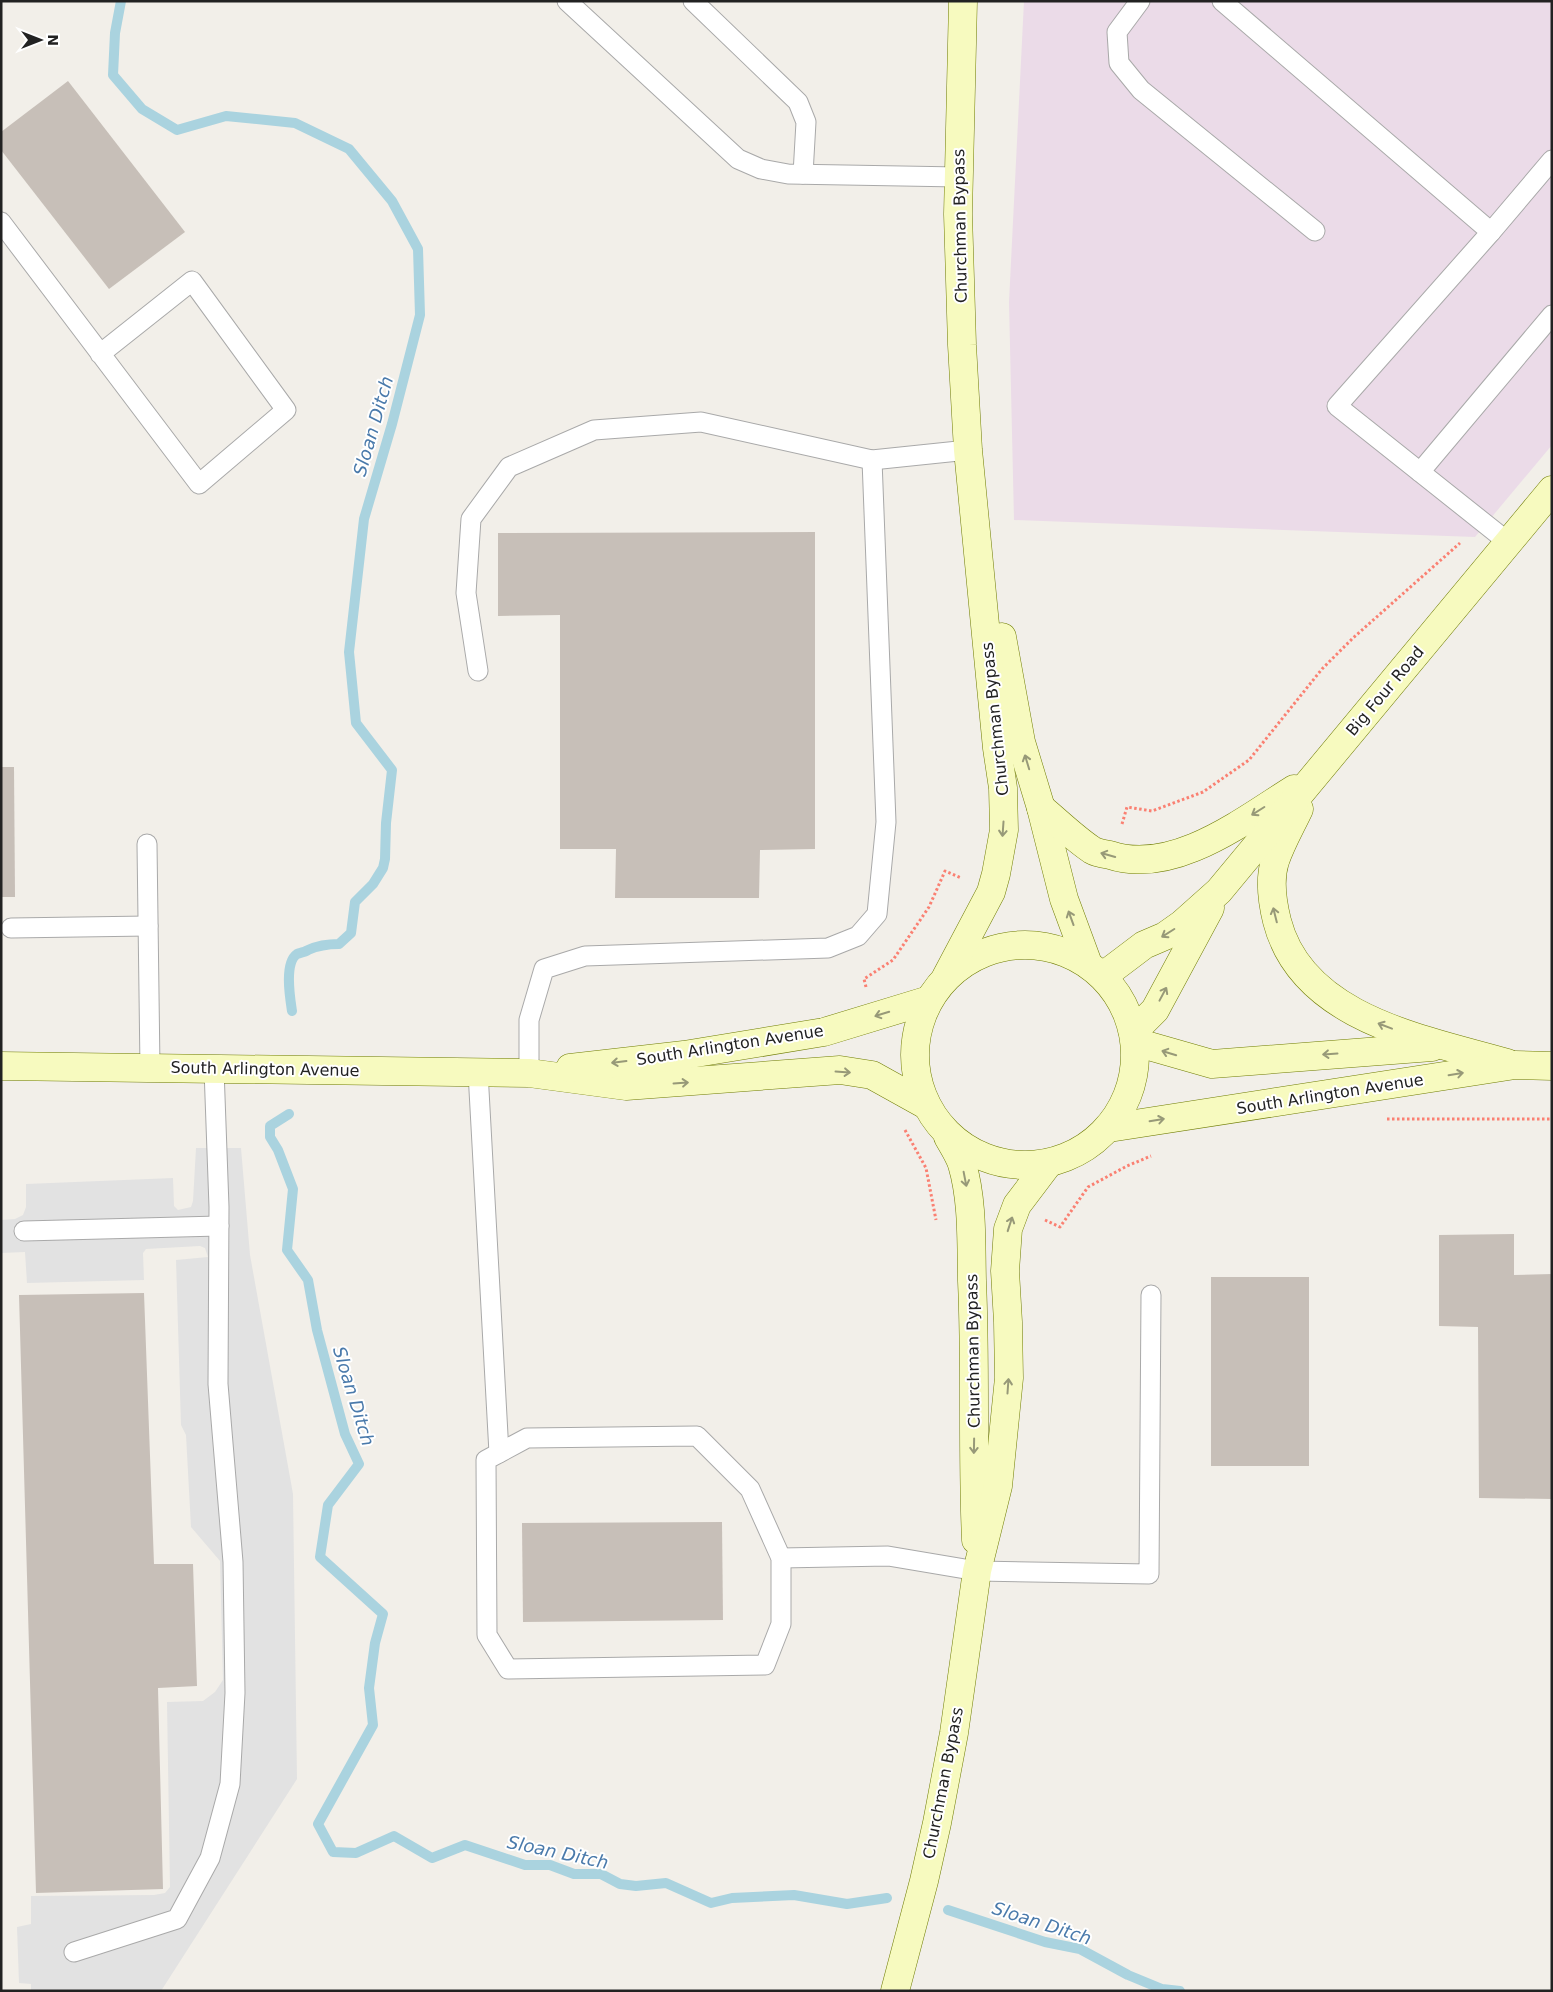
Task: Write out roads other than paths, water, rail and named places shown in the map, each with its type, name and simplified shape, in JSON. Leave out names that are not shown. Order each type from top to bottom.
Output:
[{"type":"street","name":"Churchman Bypass","points":[[946,977],[991,892],[1004,830],[1003,788],[997,748],[968,450],[962,326],[959,177],[963,1]]},
{"type":"street","name":"Churchman Bypass","points":[[968,450],[1021,742],[1041,808],[1064,899],[1095,970]]},
{"type":"street","name":"Big Four Road","points":[[1095,970],[1165,936],[1182,924],[1219,891],[1552,490]]},
{"type":"street","points":[[1041,808],[1093,851],[1122,859],[1144,860],[1174,854],[1202,845],[1314,776]]},
{"type":"street","points":[[1314,776],[1275,861],[1271,881],[1272,904],[1287,948],[1304,972],[1326,994],[1357,1014],[1389,1028],[1515,1065]]},
{"type":"street","name":"Big Four Road","points":[[1134,1037],[1155,1010],[1219,891]]},
{"type":"street","points":[[1030,944],[1061,950],[1095,970],[1120,999],[1127,1012],[1134,1037],[1135,1065],[1131,1087],[1122,1108],[1109,1128],[1081,1151],[1048,1164],[1021,1166],[994,1162],[969,1151],[947,1135],[926,1105],[917,1079],[914,1052],[918,1025],[929,1000],[946,977],[970,958],[999,947],[1030,944]]},
{"type":"street","name":"South Arlington Avenue","points":[[528,1073],[684,1056],[824,1032],[929,1000]]},
{"type":"street","name":"South Arlington Avenue","points":[[1134,1037],[1212,1064],[1448,1046]]},
{"type":"street","name":"South Arlington Avenue","points":[[1109,1128],[1515,1065],[1552,1066]]},
{"type":"street","name":"South Arlington Avenue","points":[[1,1066],[528,1073],[626,1086],[840,1070],[872,1075],[926,1105]]},
{"type":"street","name":"Churchman Bypass","points":[[947,1135],[962,1163],[969,1200],[975,1379],[973,1483],[977,1571]]},
{"type":"street","name":"Churchman Bypass","points":[[894,1991],[922,1890],[937,1823],[954,1733],[977,1571],[998,1486],[1009,1378],[1005,1271],[1008,1229],[1017,1205],[1048,1164]]},
{"type":"lane","points":[[567,1],[738,159],[762,169],[788,174],[959,177]]},
{"type":"lane","points":[[693,1],[798,102],[806,122],[803,174]]},
{"type":"lane","points":[[1140,1],[1117,32],[1119,63],[1141,90],[1316,231]]},
{"type":"lane","points":[[1222,1],[1491,232]]},
{"type":"lane","points":[[1508,542],[1337,406],[1552,160]]},
{"type":"lane","points":[[1,222],[100,354],[199,484],[286,410],[192,281],[100,354]]},
{"type":"lane","points":[[1420,472],[1552,315]]},
{"type":"lane","points":[[478,671],[466,593],[471,519],[509,467],[594,430],[701,422],[872,460],[968,450]]},
{"type":"lane","points":[[528,1073],[528,1020],[544,969],[585,956],[828,948],[858,936],[877,914],[886,822],[872,460]]},
{"type":"lane","points":[[147,844],[150,1068]]},
{"type":"lane","points":[[11,928],[148,926]]},
{"type":"lane","points":[[74,1952],[177,1919],[210,1858],[230,1784],[236,1693],[233,1562],[218,1384],[219,1226],[214,1069]]},
{"type":"lane","points":[[478,1072],[499,1453]]},
{"type":"lane","points":[[24,1231],[219,1226]]},
{"type":"lane","points":[[782,1558],[888,1556],[977,1571],[1149,1574],[1151,1296]]},
{"type":"lane","points":[[697,1436],[750,1489],[782,1558],[782,1624],[765,1665],[508,1669],[487,1635],[486,1460],[527,1438],[697,1436]]},
{"type":"waterway","name":"Sloan Ditch","points":[[121,1],[115,33],[113,75],[142,109],[177,130],[226,116],[295,123],[349,149],[392,201],[418,249],[420,315],[392,424],[364,519],[349,652],[356,723],[392,770],[386,823],[385,859],[383,868],[373,884],[355,902],[351,933],[339,944],[316,947],[297,954],[293,959],[289,973],[292,1011]]},
{"type":"waterway","name":"Sloan Ditch","points":[[289,1114],[270,1126],[270,1137],[278,1150],[293,1189],[287,1250],[308,1280],[317,1330],[345,1434],[359,1464],[328,1505],[320,1557],[383,1614],[375,1643],[369,1688],[373,1725],[318,1824],[333,1852],[356,1853],[394,1836],[432,1858],[465,1845],[525,1865],[550,1865],[574,1874],[601,1874],[620,1884],[636,1886],[666,1883],[711,1903],[732,1898],[794,1895],[847,1904],[887,1898]]},
{"type":"waterway","name":"Sloan Ditch","points":[[948,1910],[1045,1942],[1080,1949],[1128,1975],[1162,1989],[1180,1991]]}]
